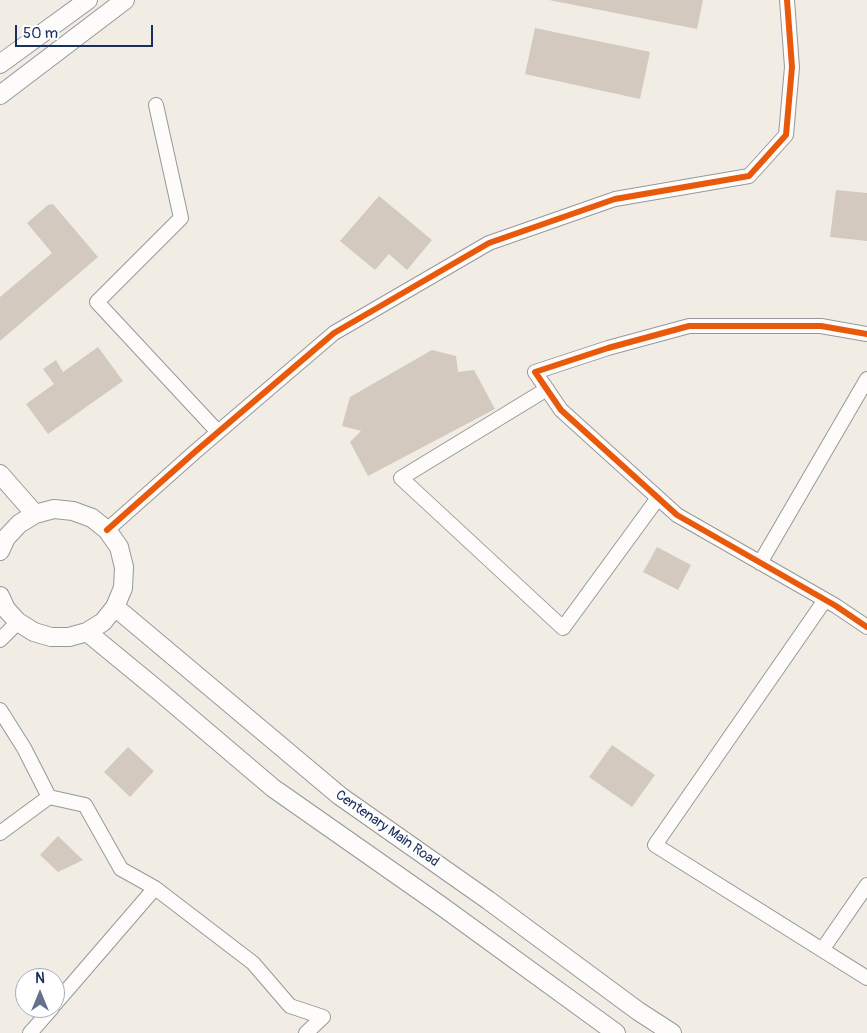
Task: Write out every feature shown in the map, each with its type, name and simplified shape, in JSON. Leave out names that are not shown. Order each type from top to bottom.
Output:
[{"type":"street","points":[[0,64],[88,0]]},
{"type":"street","points":[[0,95],[125,0]]},
{"type":"street","points":[[107,530],[334,333],[489,243],[615,199],[749,176],[786,135],[792,67],[787,0]]},
{"type":"street","points":[[156,105],[181,218],[97,302],[218,432]]},
{"type":"street","points":[[867,334],[821,326],[690,326],[608,348],[535,372],[561,410],[677,515],[825,600],[867,627]]},
{"type":"street","points":[[760,563],[867,379]]},
{"type":"street","points":[[547,389],[401,478],[563,628],[658,498]]},
{"type":"street","points":[[0,474],[35,514]]},
{"type":"street","points":[[0,596],[6,609],[18,622],[34,632],[51,637],[69,637],[87,632],[103,622],[115,607],[123,588],[124,567],[119,547],[107,530],[92,518],[74,511],[54,509],[35,514],[19,524],[2,540]]},
{"type":"street","points":[[825,600],[655,845],[867,978]]},
{"type":"street","name":"Centenary Main Road","points":[[115,607],[340,796],[488,900],[638,1011],[672,1033]]},
{"type":"street","points":[[0,640],[18,622]]},
{"type":"street","points":[[87,632],[273,788],[440,905],[616,1033]]},
{"type":"street","points":[[0,710],[24,748],[48,797]]},
{"type":"street","points":[[0,832],[48,797],[85,805],[121,869],[155,888],[252,963],[290,1006],[323,1017],[306,1033]]},
{"type":"street","points":[[822,950],[867,885]]},
{"type":"street","points":[[65,992],[155,888]]},
{"type":"street","points":[[30,1033],[43,1018]]},
{"type":"building","points":[[549,0],[703,0],[697,29]]},
{"type":"building","points":[[535,28],[650,52],[640,99],[525,74]]},
{"type":"building","points":[[836,190],[867,193],[867,241],[830,237]]},
{"type":"building","points":[[379,196],[432,240],[407,270],[389,254],[375,270],[340,241]]},
{"type":"building","points":[[53,204],[98,257],[0,341],[0,297],[52,253],[27,223],[48,205]]},
{"type":"building","points":[[98,347],[123,381],[48,434],[26,404],[54,384],[43,369],[56,360],[63,372]]},
{"type":"building","points":[[432,350],[456,356],[458,372],[474,370],[495,409],[368,476],[350,442],[361,431],[342,426],[350,397]]},
{"type":"building","points":[[657,547],[691,565],[678,590],[643,572]]},
{"type":"building","points":[[612,745],[655,775],[632,807],[589,777]]},
{"type":"building","points":[[128,747],[154,771],[130,797],[104,772]]},
{"type":"building","points":[[58,836],[83,860],[58,872],[40,855]]},
{"type":"cycle path","points":[[107,530],[334,333],[489,243],[615,199],[749,176],[786,135],[792,67],[787,0]]},
{"type":"cycle path","points":[[867,334],[821,326],[689,326],[608,348],[535,372],[561,410],[677,515],[836,606],[867,627]]}]
